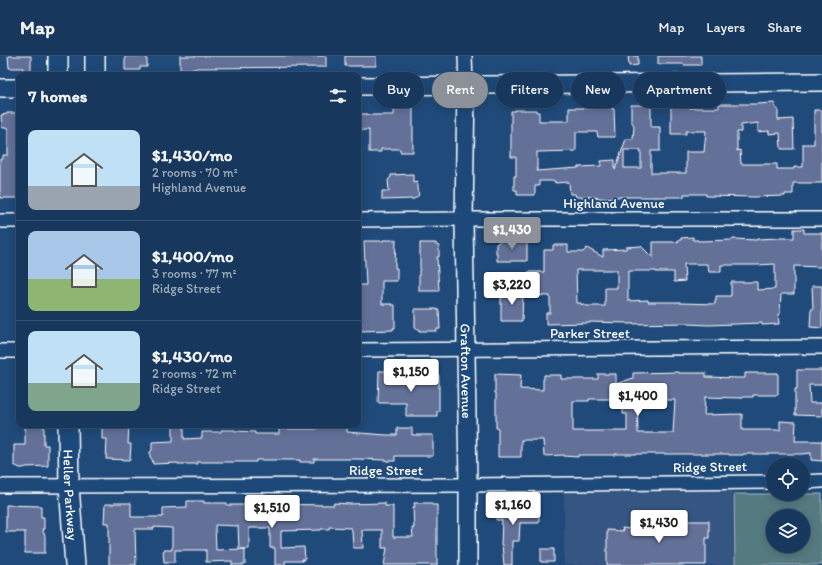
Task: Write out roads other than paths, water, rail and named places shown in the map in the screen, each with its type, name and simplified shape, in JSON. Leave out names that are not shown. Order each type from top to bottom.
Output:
[{"type":"main road","points":[[58,56],[58,72]]},
{"type":"main road","points":[[95,56],[95,72]]},
{"type":"main road","name":"Heller Parkway","points":[[68,428],[69,486],[75,565]]},
{"type":"street","name":"Grafton Avenue","points":[[465,56],[466,72]]},
{"type":"street","points":[[488,85],[822,82]]},
{"type":"street","points":[[361,86],[432,85]]},
{"type":"street","points":[[0,88],[16,88]]},
{"type":"street","name":"Grafton Avenue","points":[[466,108],[464,219],[468,565]]},
{"type":"street","name":"Highland Avenue","points":[[361,220],[822,219]]},
{"type":"street","points":[[0,221],[16,221]]},
{"type":"street","name":"Parker Street","points":[[361,350],[822,347]]},
{"type":"street","points":[[0,351],[16,351]]},
{"type":"street","points":[[810,482],[822,481]]},
{"type":"street","name":"Ridge Street","points":[[0,486],[468,486],[766,482]]}]
